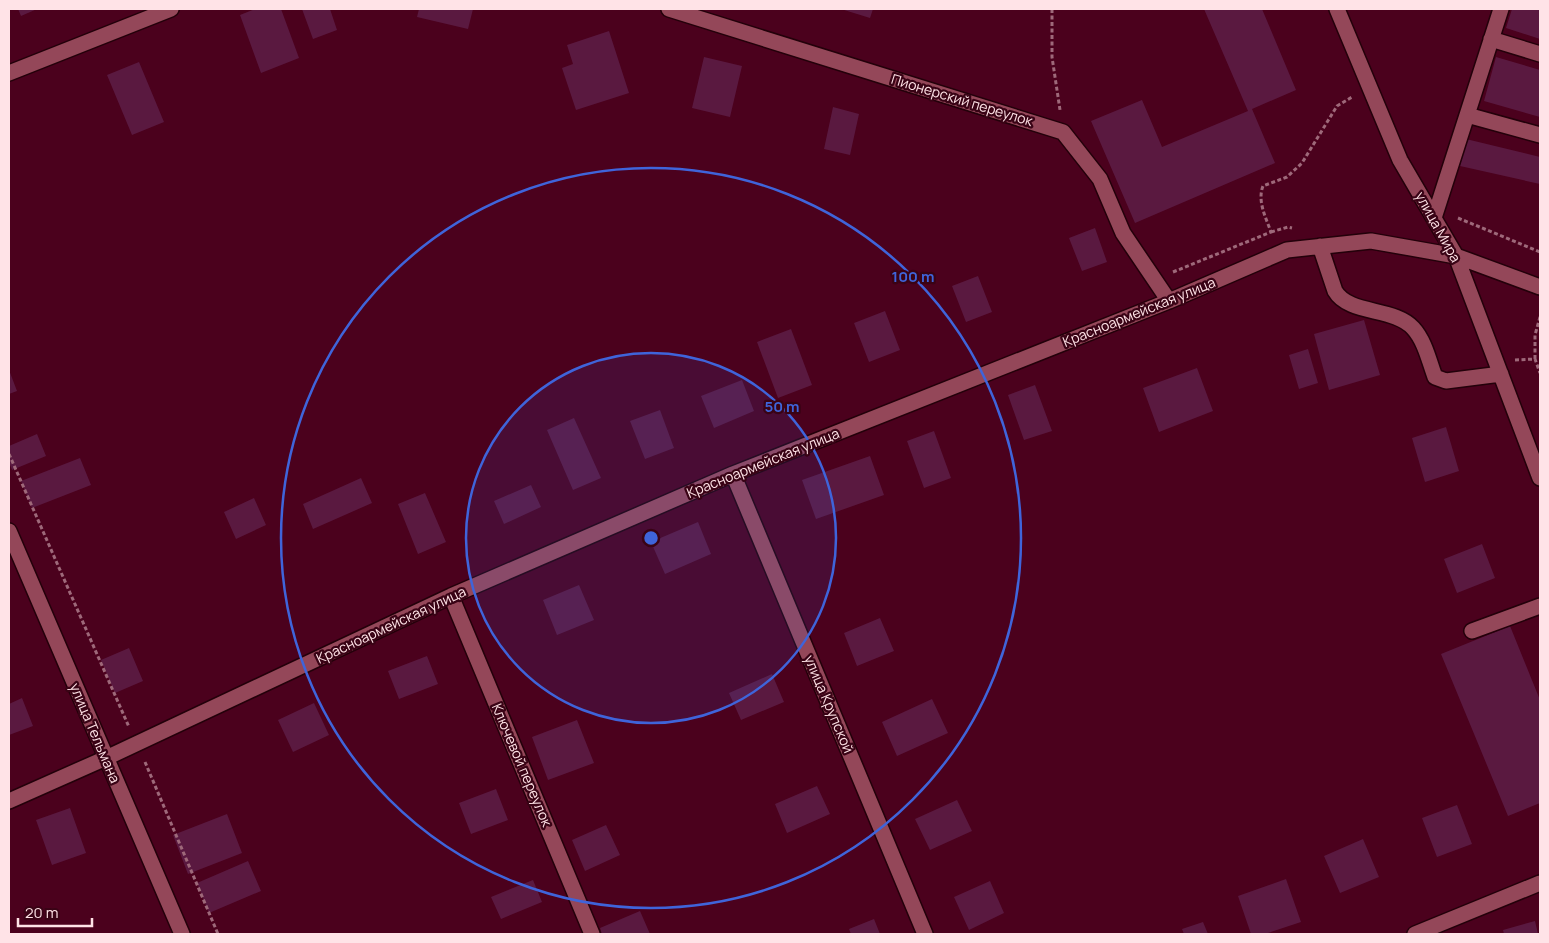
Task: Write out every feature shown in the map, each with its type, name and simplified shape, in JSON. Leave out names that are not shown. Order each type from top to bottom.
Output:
[{"type":"street","points":[[9,73],[171,9]]},
{"type":"street","name":"Пионерский переулок","points":[[668,9],[1063,132]]},
{"type":"street","name":"улица Мира","points":[[1337,9],[1400,160],[1435,214],[1456,256],[1540,478]]},
{"type":"street","points":[[1435,214],[1501,9]]},
{"type":"street","points":[[1491,39],[1540,54]]},
{"type":"street","points":[[1467,115],[1540,135]]},
{"type":"street","points":[[1063,132],[1100,179],[1123,233],[1168,302]]},
{"type":"street","name":"Красноармейская улица","points":[[9,801],[137,744],[451,596],[733,474],[1168,302],[1287,250],[1371,241],[1456,256],[1540,287]]},
{"type":"street","points":[[1320,246],[1335,292],[1339,298],[1398,318],[1412,326],[1420,337],[1435,377],[1446,381],[1501,374]]},
{"type":"street","name":"улица Крупской","points":[[733,474],[925,934]]},
{"type":"street","name":"улица Тельмана","points":[[9,531],[182,934]]},
{"type":"street","name":"Ключевой переулок","points":[[451,596],[592,934]]},
{"type":"street","points":[[1472,631],[1540,606]]},
{"type":"street","points":[[1415,934],[1540,883]]},
{"type":"path","points":[[1052,9],[1052,57],[1063,132]]},
{"type":"path","points":[[1154,280],[1271,232],[1262,207],[1260,193],[1263,186],[1287,177],[1302,163],[1337,106],[1370,86]]},
{"type":"path","points":[[1435,214],[1540,252]]},
{"type":"path","points":[[1535,358],[1535,335],[1540,318]]},
{"type":"path","points":[[9,454],[137,744],[218,934]]},
{"type":"building","points":[[18,9],[37,9],[21,16]]},
{"type":"building","points":[[255,9],[281,9],[299,58],[261,73],[240,15]]},
{"type":"building","points":[[302,9],[330,9],[337,30],[313,39]]},
{"type":"building","points":[[419,9],[473,9],[468,29],[417,17]]},
{"type":"building","points":[[841,9],[873,9],[870,18]]},
{"type":"building","points":[[1204,9],[1262,9],[1296,90],[1252,109],[1275,163],[1135,223],[1091,121],[1142,100],[1162,147],[1248,111]]},
{"type":"building","points":[[1512,9],[1540,9],[1540,39],[1506,28]]},
{"type":"building","points":[[609,31],[629,93],[576,110],[562,68],[573,64],[567,45]]},
{"type":"building","points":[[704,57],[742,66],[730,117],[692,108]]},
{"type":"building","points":[[1496,57],[1540,70],[1540,117],[1484,101]]},
{"type":"building","points":[[139,62],[164,122],[132,135],[107,75]]},
{"type":"building","points":[[833,107],[859,114],[850,155],[824,149]]},
{"type":"building","points":[[1466,139],[1540,157],[1540,184],[1460,166]]},
{"type":"building","points":[[1095,228],[1107,262],[1082,271],[1069,238]]},
{"type":"building","points":[[978,276],[992,312],[966,322],[952,286]]},
{"type":"building","points":[[885,311],[900,350],[869,362],[854,323]]},
{"type":"building","points":[[1364,320],[1380,375],[1329,390],[1314,334]]},
{"type":"building","points":[[791,329],[812,385],[778,398],[757,342]]},
{"type":"building","points":[[1308,349],[1318,383],[1299,389],[1289,355]]},
{"type":"building","points":[[1197,368],[1213,411],[1159,432],[1143,388]]},
{"type":"building","points":[[9,370],[17,391],[9,394]]},
{"type":"building","points":[[742,380],[754,411],[714,428],[701,396]]},
{"type":"building","points":[[1035,385],[1052,431],[1024,440],[1008,395]]},
{"type":"building","points":[[660,410],[674,448],[645,459],[630,421]]},
{"type":"building","points":[[574,418],[601,478],[573,490],[547,430]]},
{"type":"building","points":[[1446,427],[1459,471],[1425,482],[1412,438]]},
{"type":"building","points":[[934,431],[951,478],[924,488],[907,441]]},
{"type":"building","points":[[37,434],[46,456],[12,470],[9,462],[9,446]]},
{"type":"building","points":[[870,456],[884,495],[816,519],[802,480]]},
{"type":"building","points":[[80,458],[91,485],[32,508],[21,481]]},
{"type":"building","points":[[361,478],[372,503],[313,529],[303,504]]},
{"type":"building","points":[[531,485],[541,507],[504,524],[494,501]]},
{"type":"building","points":[[425,493],[446,542],[418,554],[398,504]]},
{"type":"building","points":[[254,498],[266,525],[236,539],[224,512]]},
{"type":"building","points":[[698,522],[711,554],[665,574],[651,542]]},
{"type":"building","points":[[1482,544],[1495,578],[1457,593],[1444,559]]},
{"type":"building","points":[[579,585],[594,620],[557,635],[543,600]]},
{"type":"building","points":[[880,618],[894,651],[857,666],[844,633]]},
{"type":"building","points":[[1510,626],[1540,700],[1540,803],[1508,816],[1441,654]]},
{"type":"building","points":[[129,648],[143,681],[115,693],[101,660]]},
{"type":"building","points":[[427,656],[438,684],[399,699],[388,671]]},
{"type":"building","points":[[772,674],[784,702],[741,720],[729,693]]},
{"type":"building","points":[[22,698],[33,726],[9,735],[9,704]]},
{"type":"building","points":[[932,699],[948,733],[897,756],[882,722]]},
{"type":"building","points":[[314,703],[329,735],[293,752],[278,720]]},
{"type":"building","points":[[577,720],[594,763],[548,780],[532,737]]},
{"type":"building","points":[[817,786],[830,814],[787,833],[775,804]]},
{"type":"building","points":[[496,789],[508,820],[471,834],[459,803]]},
{"type":"building","points":[[957,800],[972,831],[930,850],[915,819]]},
{"type":"building","points":[[1457,805],[1472,844],[1437,857],[1422,818]]},
{"type":"building","points":[[70,808],[86,853],[52,865],[36,820]]},
{"type":"building","points":[[227,814],[242,853],[188,874],[173,835]]},
{"type":"building","points":[[606,825],[620,855],[585,871],[572,840]]},
{"type":"building","points":[[1363,839],[1379,877],[1340,893],[1324,856]]},
{"type":"building","points":[[248,861],[261,891],[209,913],[197,883]]},
{"type":"building","points":[[1286,879],[1301,922],[1265,934],[1251,934],[1238,896]]},
{"type":"building","points":[[533,880],[542,902],[501,919],[491,897]]},
{"type":"building","points":[[990,881],[1004,913],[969,930],[954,897]]},
{"type":"building","points":[[640,911],[650,934],[602,934],[600,928]]},
{"type":"building","points":[[874,919],[880,934],[851,934],[849,929]]},
{"type":"building","points":[[1535,921],[1538,934],[1504,934],[1503,930]]},
{"type":"building","points":[[1203,922],[1208,934],[1184,934],[1182,929]]}]
